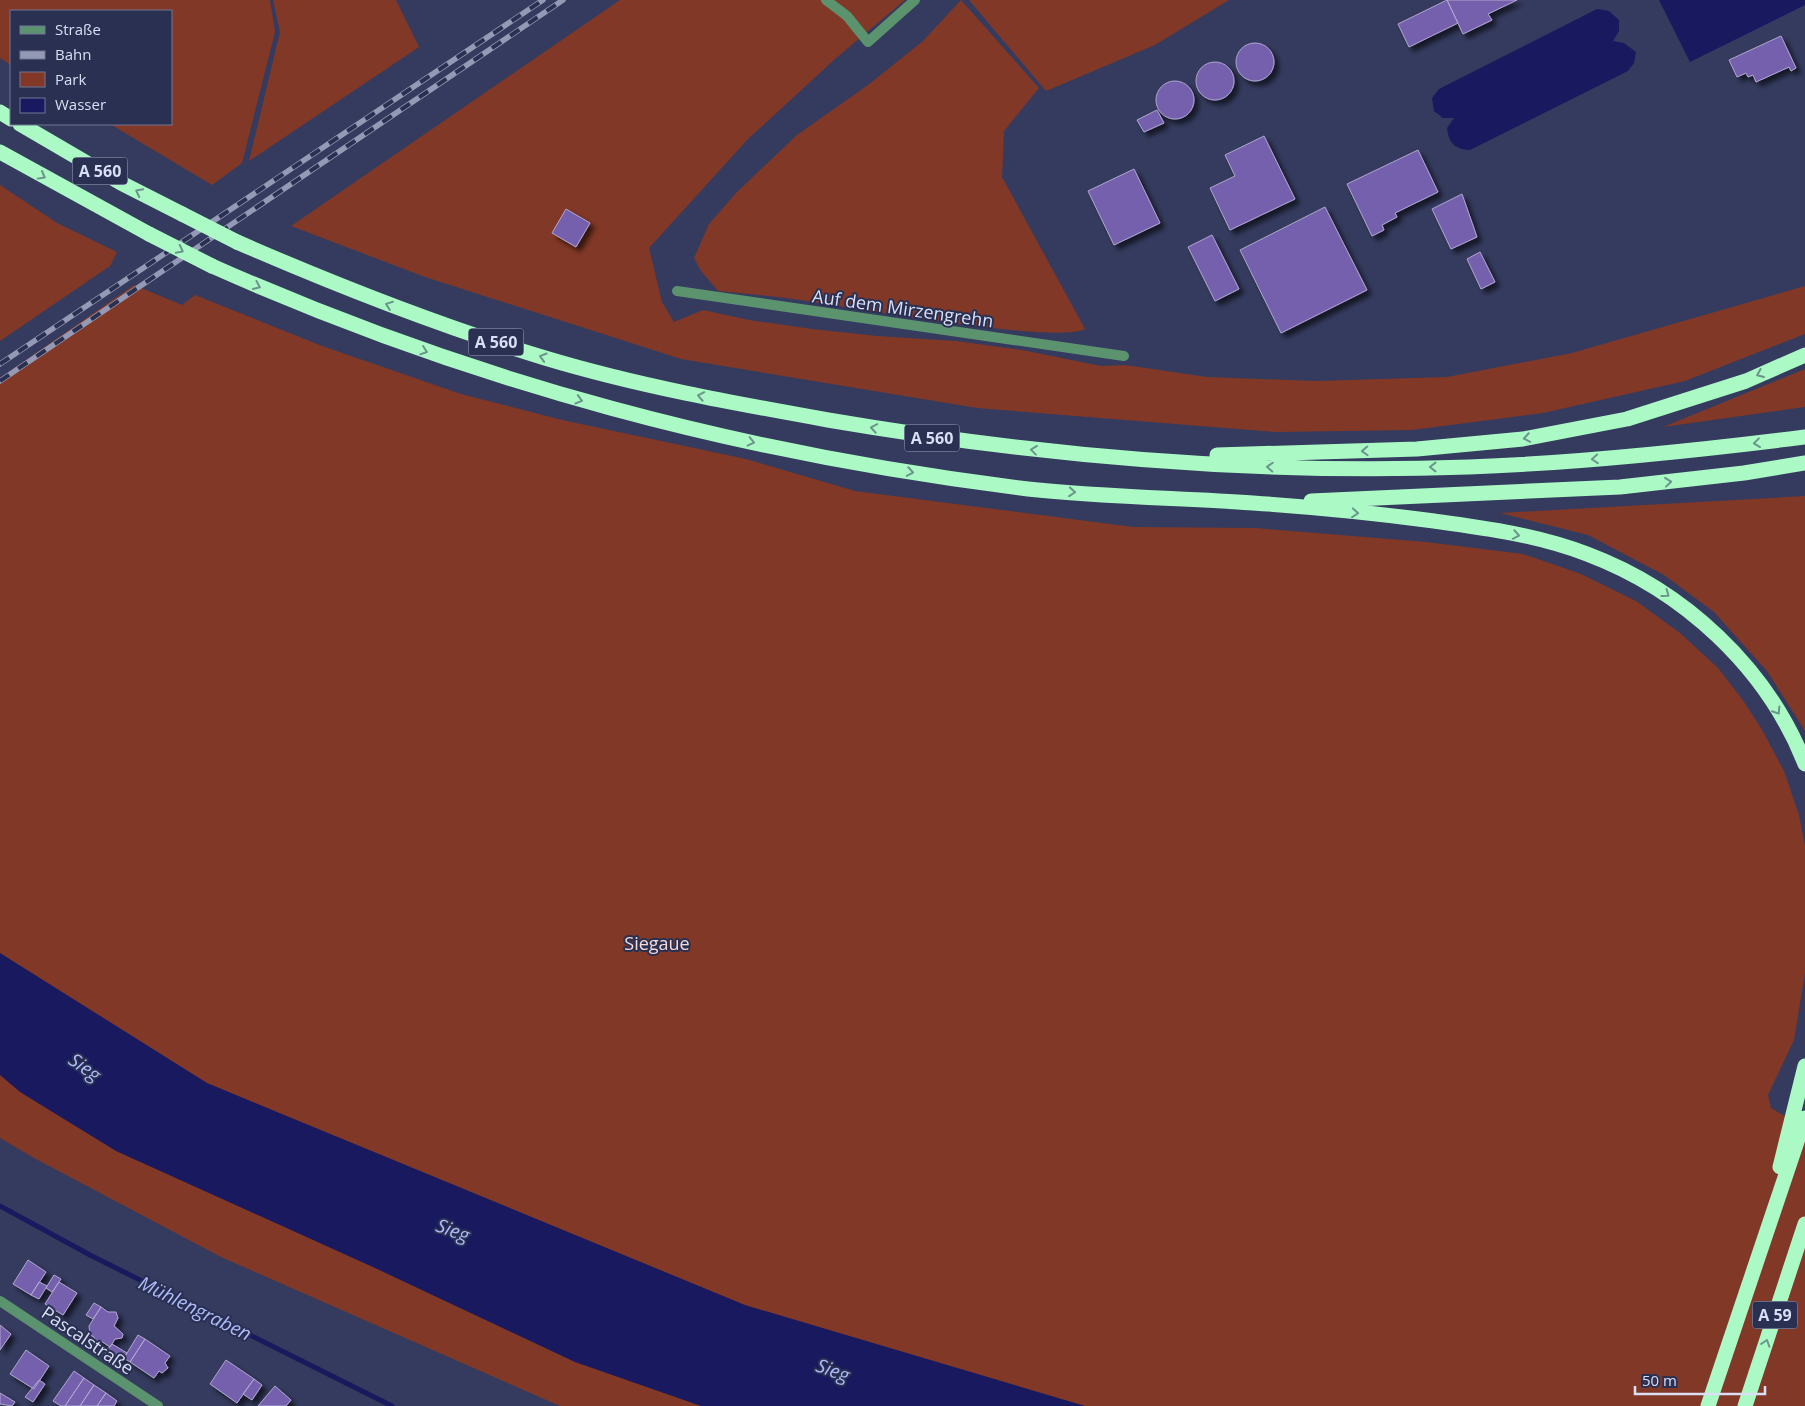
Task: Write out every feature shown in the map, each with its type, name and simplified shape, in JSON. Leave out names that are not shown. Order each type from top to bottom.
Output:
[{"type":"highway","name":"A 560","points":[[22,125],[121,183],[237,242],[339,286],[443,325],[549,359],[657,387],[766,409],[931,438],[1100,457]]},
{"type":"highway","name":"A 560","points":[[0,152],[149,234],[212,266],[337,319],[464,365],[594,405],[812,455],[922,474],[1014,487],[1143,499],[1254,503]]},
{"type":"highway","points":[[1100,457],[1417,448],[1522,439],[1626,419],[1746,381],[1805,355]]},
{"type":"highway","points":[[1100,457],[1284,468],[1468,467],[1651,456],[1805,437]]},
{"type":"highway","points":[[1254,503],[1620,487],[1744,473],[1805,463]]},
{"type":"highway","points":[[1254,503],[1474,527],[1544,541],[1585,553],[1625,570],[1662,591],[1722,640],[1748,668],[1770,698],[1788,728],[1805,764]]},
{"type":"highway","points":[[1799,1122],[1805,1066]]},
{"type":"highway","name":"A 59","points":[[1708,1406],[1762,1244],[1799,1122]]},
{"type":"highway","name":"A 59","points":[[1745,1406],[1805,1224]]},
{"type":"street","points":[[826,0],[847,16],[868,42],[915,0]]},
{"type":"street","name":"Auf dem Mirzengrehn","points":[[677,291],[1124,356]]},
{"type":"street","name":"Pascalstraße","points":[[0,1301],[158,1406]]},
{"type":"green space","points":[[0,0],[270,0],[275,32],[242,163],[212,185],[112,125],[172,125],[172,10],[10,10],[10,64],[0,58]]},
{"type":"green space","points":[[273,0],[396,0],[419,47],[249,161],[280,32]]},
{"type":"green space","points":[[620,0],[905,0],[835,59],[748,139],[649,248],[662,302],[674,322],[703,310],[749,320],[812,329],[877,336],[956,341],[1022,350],[1101,366],[1125,365],[1207,377],[1316,381],[1447,377],[1572,353],[1805,286],[1805,334],[1685,381],[1543,413],[1412,430],[1275,432],[977,408],[681,359],[425,277],[291,226]]},
{"type":"green space","points":[[961,0],[1039,88],[1004,131],[1002,177],[1085,329],[1067,332],[1037,332],[998,329],[789,299],[718,291],[701,271],[694,258],[709,224],[737,192],[797,135],[868,85],[923,41]]},
{"type":"green space","points":[[969,0],[1229,0],[1155,45],[1046,91]]},
{"type":"green space","points":[[0,185],[57,223],[117,252],[110,266],[0,341]]},
{"type":"green space","name":"Siegaue","points":[[134,285],[182,305],[195,295],[322,346],[461,394],[562,420],[746,459],[855,491],[1133,527],[1255,528],[1426,542],[1523,554],[1581,574],[1636,601],[1680,633],[1718,668],[1742,699],[1761,728],[1784,771],[1799,815],[1805,846],[1805,973],[1794,1040],[1768,1095],[1771,1108],[1805,1128],[1805,1406],[560,1406],[221,1257],[0,1138],[0,378]]},
{"type":"green space","points":[[1805,369],[1805,407],[1663,427]]},
{"type":"green space","points":[[1805,496],[1805,731],[1767,671],[1714,612],[1664,575],[1588,535],[1500,513]]},
{"type":"water","points":[[1659,0],[1805,0],[1805,5],[1690,62]]},
{"type":"water","points":[[1597,9],[1609,11],[1619,20],[1619,31],[1613,41],[1624,43],[1636,52],[1634,63],[1628,71],[1470,150],[1457,147],[1451,142],[1447,128],[1454,118],[1443,118],[1434,111],[1432,98],[1439,89]]},
{"type":"water","name":"Sieg","points":[[0,953],[207,1083],[745,1305],[1085,1406],[701,1406],[575,1362],[375,1268],[116,1151],[20,1092],[0,1075]]},
{"type":"building","points":[[1447,0],[1458,23],[1409,47],[1398,24]]},
{"type":"building","points":[[1447,0],[1517,0],[1488,14],[1492,20],[1463,34]]},
{"type":"building","points":[[1781,36],[1796,68],[1791,71],[1789,67],[1756,82],[1753,75],[1748,77],[1746,73],[1737,77],[1729,60]]},
{"type":"building","points":[[1255,43],[1262,44],[1268,49],[1273,55],[1273,69],[1268,75],[1262,80],[1255,81],[1248,80],[1242,75],[1237,69],[1236,62],[1237,55],[1242,49],[1248,44]]},
{"type":"building","points":[[1215,62],[1222,63],[1228,68],[1233,74],[1233,88],[1228,94],[1222,99],[1215,100],[1208,99],[1202,94],[1197,88],[1196,81],[1197,74],[1202,68],[1208,63]]},
{"type":"building","points":[[1175,81],[1182,82],[1188,87],[1193,93],[1193,107],[1188,113],[1182,118],[1175,119],[1168,118],[1162,113],[1157,107],[1156,100],[1157,93],[1162,87],[1168,82]]},
{"type":"building","points":[[1157,110],[1164,123],[1144,132],[1137,120]]},
{"type":"building","points":[[1264,136],[1295,199],[1230,230],[1210,188],[1235,176],[1225,155]]},
{"type":"building","points":[[1418,150],[1438,192],[1395,213],[1397,217],[1382,225],[1384,230],[1372,236],[1347,184]]},
{"type":"building","points":[[1134,169],[1160,223],[1114,245],[1088,191]]},
{"type":"building","points":[[1462,194],[1477,237],[1451,249],[1432,209]]},
{"type":"building","points":[[1325,207],[1367,290],[1281,333],[1240,250]]},
{"type":"building","points":[[566,209],[590,223],[576,247],[552,233]]},
{"type":"building","points":[[1212,235],[1239,289],[1215,301],[1188,247]]},
{"type":"building","points":[[1480,252],[1495,282],[1481,289],[1467,259]]},
{"type":"building","points":[[28,1260],[46,1272],[31,1295],[13,1284]]},
{"type":"building","points":[[54,1275],[61,1279],[52,1292],[46,1288]]},
{"type":"building","points":[[39,1282],[47,1286],[39,1299],[31,1295]]},
{"type":"building","points":[[59,1282],[77,1293],[63,1315],[45,1304]]},
{"type":"building","points":[[94,1303],[101,1307],[93,1319],[86,1315]]},
{"type":"building","points":[[101,1307],[108,1312],[116,1312],[118,1318],[114,1326],[123,1334],[122,1338],[115,1339],[110,1347],[101,1341],[95,1342],[94,1337],[90,1335],[89,1326]]},
{"type":"building","points":[[0,1325],[11,1334],[0,1350]]},
{"type":"building","points":[[138,1335],[145,1339],[130,1362],[124,1358]]},
{"type":"building","points":[[145,1339],[170,1356],[165,1363],[168,1368],[162,1373],[159,1371],[154,1378],[130,1362]]},
{"type":"building","points":[[112,1344],[127,1353],[120,1363],[105,1353]]},
{"type":"building","points":[[26,1350],[49,1366],[34,1389],[10,1374]]},
{"type":"building","points":[[226,1360],[254,1379],[237,1403],[210,1384]]},
{"type":"building","points":[[74,1371],[84,1378],[65,1406],[61,1406],[53,1401]]},
{"type":"building","points":[[84,1378],[94,1385],[80,1406],[65,1406]]},
{"type":"building","points":[[254,1379],[262,1385],[252,1400],[243,1394]]},
{"type":"building","points":[[39,1380],[45,1384],[33,1402],[25,1397]]},
{"type":"building","points":[[94,1385],[106,1393],[97,1406],[80,1406]]},
{"type":"building","points":[[275,1386],[291,1400],[286,1406],[258,1406]]},
{"type":"building","points":[[0,1393],[15,1402],[12,1406],[0,1404]]},
{"type":"building","points":[[106,1393],[117,1401],[114,1406],[97,1406]]},
{"type":"waterway","name":"Mühlengraben","points":[[0,1206],[90,1255],[392,1406]]},
{"type":"railway","points":[[0,364],[543,0]]},
{"type":"railway","points":[[0,381],[563,0]]}]
